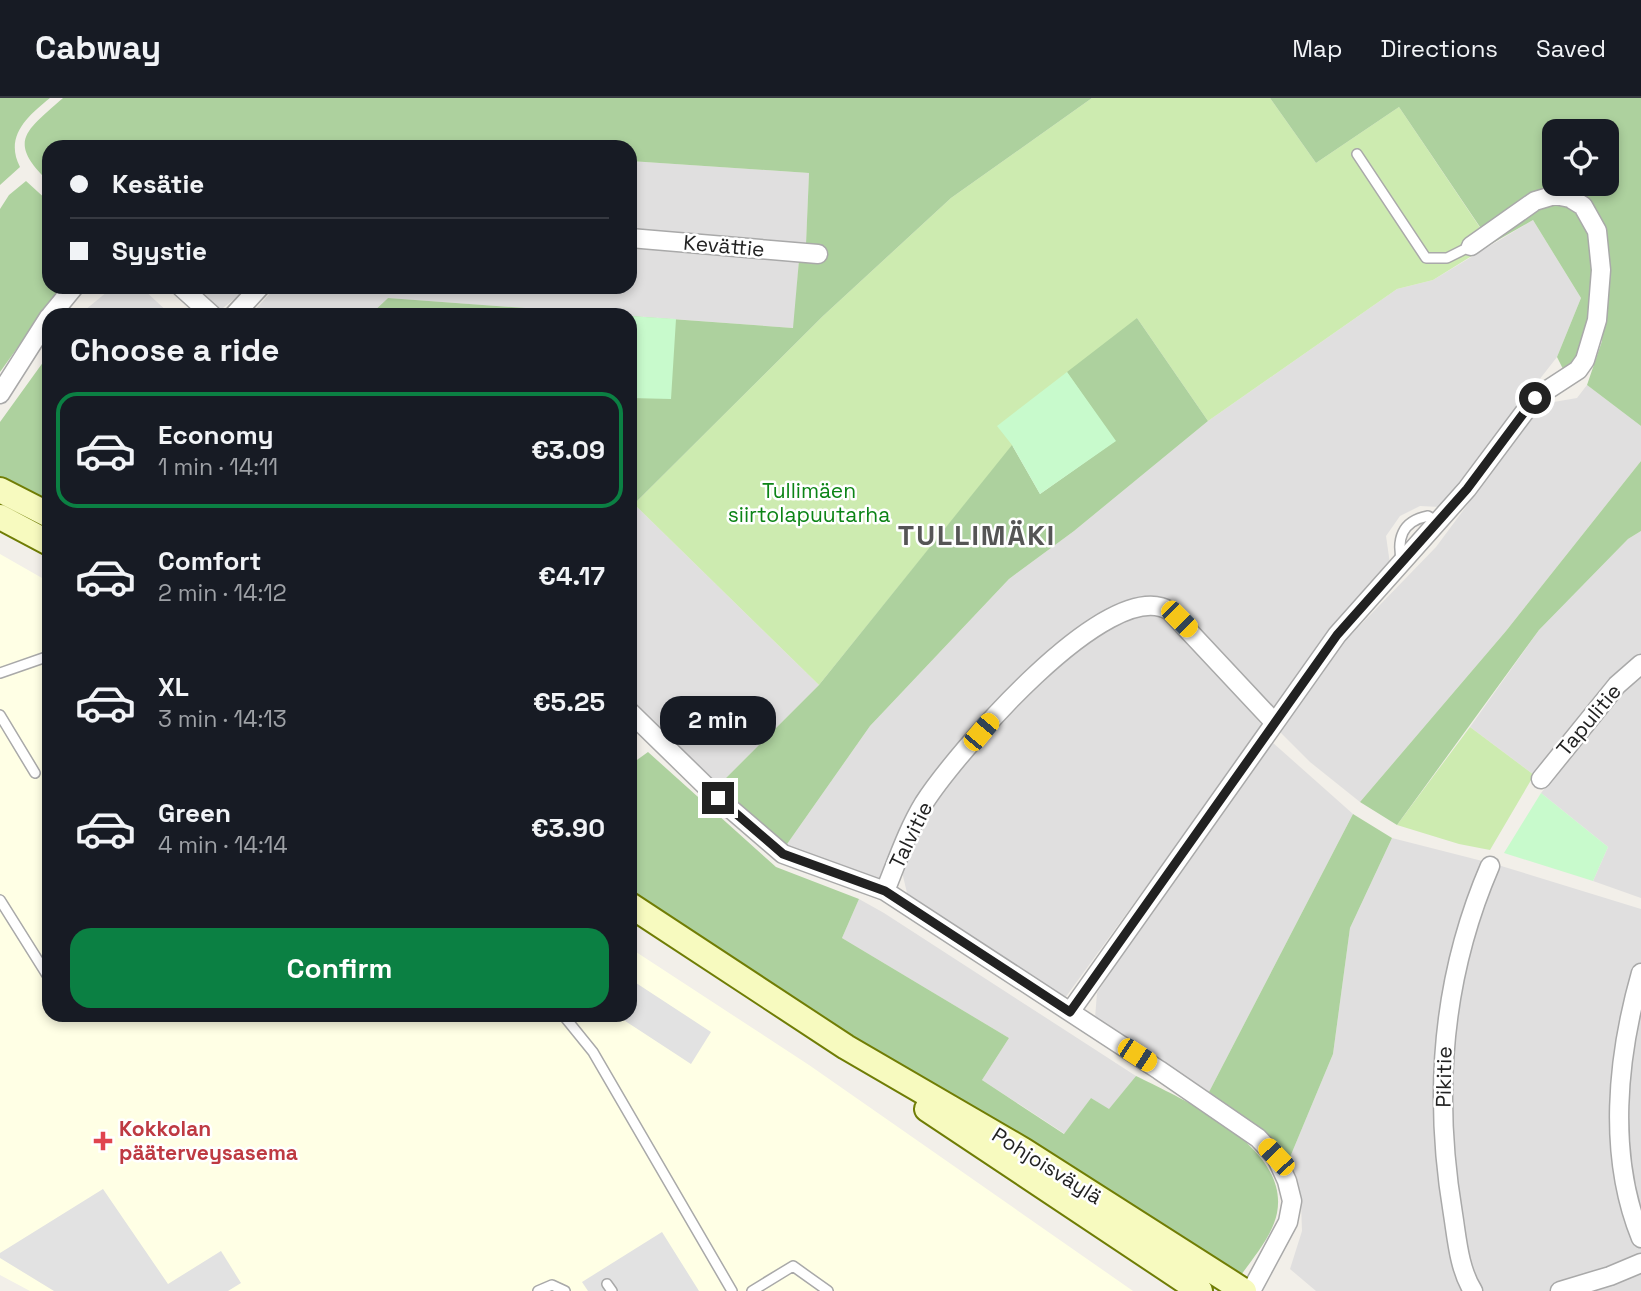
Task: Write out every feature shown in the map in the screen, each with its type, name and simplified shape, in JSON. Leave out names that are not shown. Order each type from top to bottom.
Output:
[{"type":"main road","points":[[0,490],[42,511]]},
{"type":"main road","points":[[0,517],[42,538]]},
{"type":"main road","name":"Pohjoisväylä","points":[[637,910],[846,1047],[1023,1150],[1244,1291]]},
{"type":"main road","name":"Pohjoisväylä","points":[[846,1047],[934,1115],[1200,1291]]},
{"type":"street","points":[[1070,1012],[1337,635],[1487,464],[1535,398],[1578,370],[1591,349],[1601,270],[1597,231],[1583,206],[1570,198],[1555,195],[1535,201],[1471,246]]},
{"type":"street","name":"Kevättie","points":[[637,239],[818,254]]},
{"type":"street","points":[[57,308],[68,294]]},
{"type":"street","points":[[189,294],[204,308]]},
{"type":"street","points":[[240,308],[254,294]]},
{"type":"street","points":[[0,394],[42,328]]},
{"type":"street","name":"Talvitie","points":[[1251,1291],[1266,1269],[1288,1222],[1292,1201],[1287,1181],[1276,1157],[1258,1138],[1224,1114],[885,891],[912,824],[926,800],[1009,699],[1062,651],[1093,629],[1135,608],[1160,605],[1170,611],[1274,722]]},
{"type":"street","name":"Tapulitie","points":[[1541,779],[1617,685],[1641,664]]},
{"type":"street","points":[[637,719],[718,798],[783,854],[885,891]]},
{"type":"street","name":"Pikitie","points":[[1473,1291],[1468,1283],[1457,1241],[1445,1161],[1443,1055],[1452,981],[1468,917],[1490,866]]},
{"type":"street","points":[[1641,972],[1628,1020],[1619,1129],[1629,1204],[1641,1238]]},
{"type":"street","points":[[1560,1291],[1610,1276],[1641,1263]]},
{"type":"lane","points":[[1357,154],[1426,258],[1447,258],[1471,246]]},
{"type":"lane","points":[[0,673],[42,658]]},
{"type":"lane","points":[[0,715],[34,773]]},
{"type":"lane","points":[[0,900],[42,967]]},
{"type":"lane","points":[[569,1022],[593,1052],[732,1291]]},
{"type":"lane","points":[[751,1291],[793,1266],[828,1291]]},
{"type":"lane","points":[[538,1291],[552,1285],[565,1291]]},
{"type":"shaded area","points":[[637,161],[809,173],[806,244],[637,231]]},
{"type":"shaded area","points":[[1533,220],[1581,298],[1557,357],[1440,507],[1420,506],[1400,516],[1386,536],[1390,564],[1328,633],[1273,710],[1195,623],[1174,604],[1162,598],[1145,596],[1127,601],[1091,617],[1052,646],[1002,695],[972,729],[902,828],[879,881],[785,847],[870,726],[1009,579],[1074,531],[1208,421],[1397,289],[1433,280]]},
{"type":"shaded area","points":[[637,248],[799,260],[794,328],[637,316],[637,308],[523,308],[388,298],[377,308],[256,308],[270,294],[637,294]]},
{"type":"shaded area","points":[[104,294],[148,294],[164,308],[88,308]]},
{"type":"shaded area","points":[[201,294],[241,294],[223,308],[216,308]]},
{"type":"shaded area","points":[[1587,385],[1641,426],[1641,461],[1506,631],[1360,802],[1310,762],[1278,730],[1341,645],[1436,547],[1542,404],[1577,398]]},
{"type":"shaded area","points":[[637,507],[819,685],[719,785],[637,707]]},
{"type":"shaded area","points":[[1641,531],[1641,655],[1612,680],[1534,775],[1470,727],[1539,630],[1628,539]]},
{"type":"shaded area","points":[[0,554],[42,578],[42,1022],[637,1022],[637,953],[809,1065],[1133,1291],[30,1291],[0,1275]]},
{"type":"shaded area","points":[[1160,612],[1188,638],[1263,726],[1065,998],[908,897],[902,872],[921,825],[956,774],[1018,701],[1094,637],[1134,617]]},
{"type":"shaded area","points":[[1641,675],[1641,898],[1593,881],[1608,847],[1541,793],[1622,692]]},
{"type":"shaded area","points":[[1272,742],[1353,814],[1209,1092],[1095,1018],[1097,993],[1169,882]]},
{"type":"shaded area","points":[[1392,838],[1498,865],[1641,909],[1641,1291],[1316,1291],[1290,1269],[1302,1231],[1297,1180],[1288,1162],[1333,1054],[1350,928]]},
{"type":"shaded area","points":[[859,899],[1136,1076],[1109,1110],[1091,1098],[1065,1134],[982,1080],[1009,1038],[842,938]]},
{"type":"shaded area","points":[[637,984],[711,1032],[691,1064],[627,1022],[637,1022]]},
{"type":"shaded area","points":[[103,1189],[168,1284],[221,1251],[241,1283],[228,1291],[54,1291],[0,1258],[0,1253]]},
{"type":"shaded area","points":[[662,1232],[699,1291],[588,1291],[582,1282]]},
{"type":"green space","points":[[0,98],[50,98],[21,128],[15,146],[20,167],[0,185]]},
{"type":"green space","points":[[63,98],[1092,98],[951,198],[823,316],[637,501],[637,317],[793,328],[799,260],[806,244],[809,173],[637,161],[637,140],[42,140],[42,174],[28,156],[25,146],[26,137],[39,119]]},
{"type":"green space","name":"Tullimäen siirtolapuutarha","points":[[1092,98],[1270,98],[1316,163],[1399,107],[1491,244],[1433,280],[1397,289],[1208,421],[1137,318],[1116,441],[1012,446],[819,685],[637,507],[637,501],[823,316],[951,198]]},
{"type":"green space","points":[[1270,98],[1641,98],[1641,426],[1587,385],[1602,341],[1606,250],[1576,196],[1619,196],[1619,119],[1542,119],[1542,196],[1570,196],[1482,230],[1399,107],[1316,163]]},
{"type":"green space","points":[[26,181],[42,196],[42,294],[56,294],[46,308],[42,308],[42,313],[0,372],[0,209],[9,195]]},
{"type":"green space","points":[[1568,203],[1588,220],[1594,284],[1588,342],[1565,373],[1557,357],[1581,298],[1533,220],[1491,244],[1487,239],[1537,205]]},
{"type":"green space","points":[[388,298],[525,308],[377,308]]},
{"type":"green space","points":[[637,316],[676,319],[671,399],[637,398]]},
{"type":"green space","points":[[1137,318],[1208,421],[1074,531],[1009,579],[870,726],[785,847],[719,785],[819,685],[1012,445],[1040,494],[1115,441],[1067,372]]},
{"type":"green space","points":[[42,364],[42,500],[0,476],[0,422]]},
{"type":"green space","points":[[1067,372],[1116,441],[1040,494],[1012,445],[997,426]]},
{"type":"green space","points":[[1641,461],[1641,531],[1628,539],[1539,630],[1397,825],[1360,802],[1506,631]]},
{"type":"green space","points":[[1470,727],[1534,775],[1490,850],[1459,844],[1397,825]]},
{"type":"green space","points":[[648,752],[776,867],[859,899],[842,938],[1009,1038],[982,1080],[1064,1134],[1091,1098],[1109,1109],[1136,1076],[1180,1098],[1229,1128],[1251,1147],[1267,1167],[1277,1189],[1277,1213],[1274,1222],[1266,1239],[1239,1278],[886,1060],[637,894],[637,760]]},
{"type":"green space","points":[[1541,793],[1608,847],[1593,881],[1504,853]]},
{"type":"green space","points":[[1353,814],[1392,838],[1350,928],[1333,1054],[1288,1162],[1264,1134],[1209,1092]]},
{"type":"place","name":"Kokkolan pääterveysasema","points":[[103,1141]]},
{"type":"district","name":"TULLIMÄKI","points":[[977,535]]},
{"type":"route","points":[[718,798],[783,854],[809,866],[885,891],[1070,1012],[1337,635],[1467,489],[1535,398]]}]
